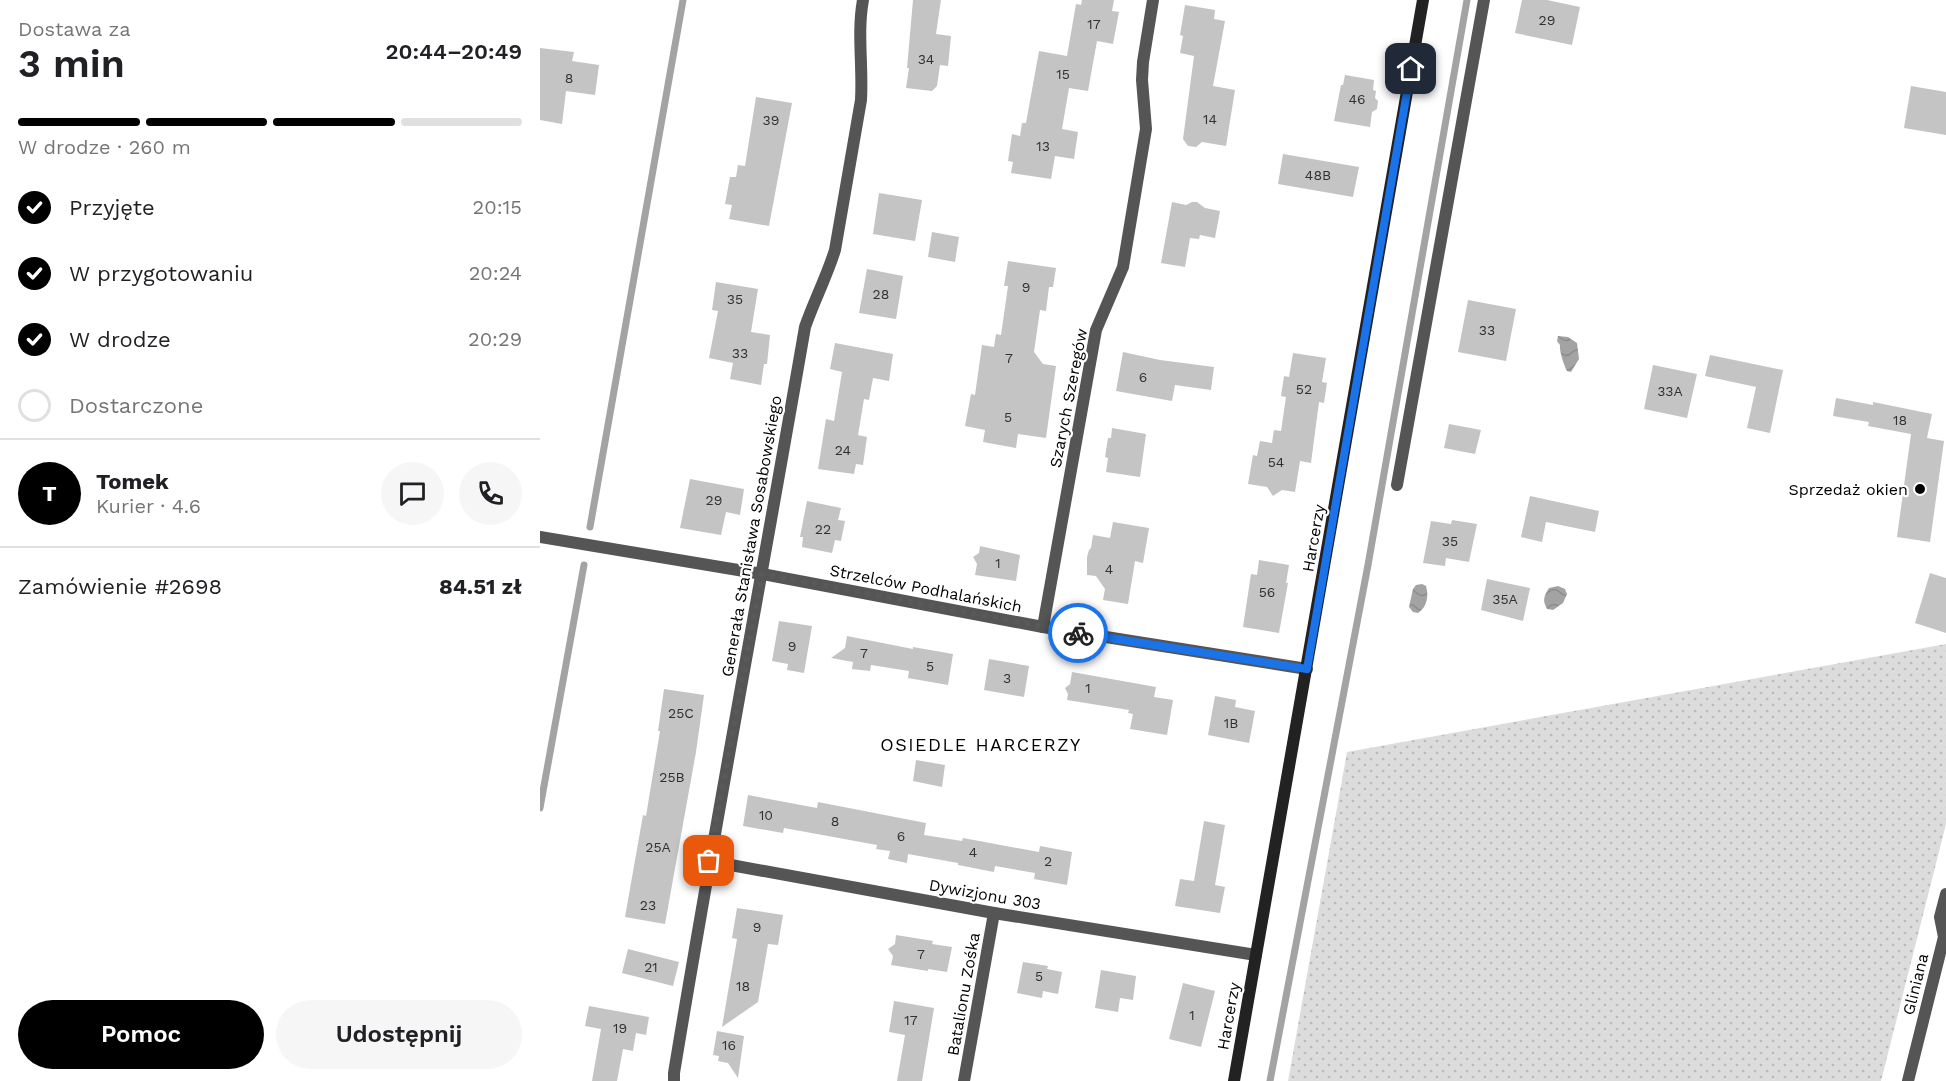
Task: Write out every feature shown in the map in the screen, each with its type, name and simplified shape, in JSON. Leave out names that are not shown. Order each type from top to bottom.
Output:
[{"type":"street","name":"Generała Stanisława Sosabowskiego","points":[[674,1081],[709,861],[805,327],[828,273],[835,250],[861,100],[862,75],[859,39],[862,0]]},
{"type":"street","name":"Szarych Szeregów","points":[[1043,627],[1096,330],[1123,267],[1146,129],[1142,80],[1153,0]]},
{"type":"street","name":"Harcerzy","points":[[1234,1081],[1423,0]]},
{"type":"street","points":[[1397,485],[1484,0]]},
{"type":"street","name":"Strzelców Podhalańskich","points":[[540,537],[762,574],[1043,627],[1307,669]]},
{"type":"street","name":"Dywizjonu 303","points":[[709,861],[994,913],[1256,955]]},
{"type":"street","name":"Gliniana","points":[[1908,1081],[1945,937],[1940,917],[1946,894]]},
{"type":"street","name":"Batalionu Zośka","points":[[964,1081],[994,913]]},
{"type":"shaded area","points":[[1946,644],[1946,824],[1881,1081],[1288,1081],[1347,752]]},
{"type":"water","points":[[1558,336],[1568,337],[1577,343],[1579,359],[1571,372],[1567,371],[1564,366],[1560,345],[1557,341]]},
{"type":"water","points":[[1416,585],[1426,586],[1426,601],[1421,611],[1413,612],[1409,607],[1413,589]]},
{"type":"water","points":[[1558,586],[1565,589],[1567,594],[1563,603],[1553,610],[1547,609],[1544,601],[1546,593],[1549,588]]},
{"type":"building","points":[[913,0],[941,0],[936,34],[951,36],[948,66],[940,65],[937,86],[932,91],[906,88]]},
{"type":"building","points":[[1082,0],[1114,0],[1112,11],[1119,12],[1113,44],[1097,41],[1088,91],[1069,88],[1062,129],[1078,132],[1074,159],[1055,156],[1051,179],[1011,173],[1013,162],[1008,161],[1012,134],[1020,136],[1022,123],[1026,123],[1039,51],[1067,56],[1076,4],[1081,5]]},
{"type":"building","points":[[1522,0],[1547,0],[1580,7],[1572,45],[1515,33]]},
{"type":"building","points":[[1185,5],[1215,10],[1214,19],[1225,21],[1213,86],[1235,90],[1226,146],[1202,142],[1196,147],[1188,146],[1183,139],[1194,56],[1180,53],[1183,36],[1180,35]]},
{"type":"building","points":[[540,48],[574,52],[572,61],[599,65],[595,95],[566,91],[562,124],[540,120]]},
{"type":"building","points":[[1345,75],[1374,80],[1373,90],[1376,91],[1375,98],[1378,101],[1377,109],[1372,112],[1370,127],[1334,121]]},
{"type":"building","points":[[1911,86],[1946,92],[1946,135],[1904,128]]},
{"type":"building","points":[[756,97],[792,103],[769,226],[729,219],[732,205],[725,204],[730,177],[736,177],[738,165],[745,166]]},
{"type":"building","points":[[1283,154],[1359,167],[1353,197],[1278,184]]},
{"type":"building","points":[[879,193],[922,200],[915,241],[873,234]]},
{"type":"building","points":[[1172,202],[1186,205],[1197,202],[1205,208],[1220,211],[1215,238],[1200,235],[1199,239],[1190,238],[1185,267],[1161,263]]},
{"type":"building","points":[[932,232],[959,237],[955,262],[928,257]]},
{"type":"building","points":[[1008,261],[1056,268],[1053,287],[1049,287],[1046,311],[1040,310],[1034,352],[1043,364],[1056,366],[1046,438],[1018,434],[1016,448],[983,442],[985,430],[965,426],[971,394],[975,395],[982,345],[994,347],[996,334],[1001,335],[1008,286],[1004,286]]},
{"type":"building","points":[[867,269],[903,276],[896,319],[859,313]]},
{"type":"building","points":[[716,282],[758,289],[751,332],[770,335],[767,364],[764,364],[761,385],[730,379],[733,363],[709,358],[718,311],[712,310]]},
{"type":"building","points":[[1468,300],[1516,309],[1506,361],[1458,352]]},
{"type":"building","points":[[835,343],[893,354],[889,381],[873,378],[869,400],[864,399],[858,435],[867,437],[863,465],[856,464],[854,474],[818,469],[826,419],[834,421],[842,372],[830,369]]},
{"type":"building","points":[[1123,352],[1160,360],[1214,367],[1211,390],[1175,385],[1172,401],[1116,391]]},
{"type":"building","points":[[1293,353],[1326,358],[1322,382],[1327,383],[1324,403],[1319,402],[1311,463],[1300,461],[1295,492],[1282,490],[1273,496],[1267,487],[1248,484],[1253,455],[1257,456],[1260,441],[1272,443],[1274,430],[1281,431],[1286,397],[1281,396],[1284,376],[1289,377]]},
{"type":"building","points":[[1710,355],[1783,370],[1770,433],[1747,428],[1756,387],[1705,376]]},
{"type":"building","points":[[1653,365],[1697,374],[1687,418],[1644,409]]},
{"type":"building","name":"Sprzedaż okien","points":[[1836,398],[1873,405],[1873,402],[1932,414],[1927,438],[1944,441],[1930,542],[1897,537],[1911,434],[1868,426],[1869,422],[1833,416]]},
{"type":"building","points":[[1449,424],[1481,430],[1475,454],[1444,448]]},
{"type":"building","points":[[1112,428],[1146,434],[1140,477],[1106,472],[1108,458],[1105,457]]},
{"type":"building","points":[[690,479],[744,489],[740,515],[726,512],[721,535],[680,528]]},
{"type":"building","points":[[1530,496],[1599,511],[1595,532],[1546,522],[1542,542],[1521,537]]},
{"type":"building","points":[[807,501],[841,508],[838,520],[845,521],[841,541],[835,540],[832,553],[802,547],[803,537],[800,537]]},
{"type":"building","points":[[1452,520],[1477,524],[1469,562],[1446,558],[1445,566],[1423,563],[1431,521],[1451,524]]},
{"type":"building","points":[[1113,522],[1149,528],[1143,563],[1135,561],[1128,604],[1103,600],[1105,589],[1096,576],[1087,575],[1087,557],[1093,535],[1110,538]]},
{"type":"building","points":[[980,546],[1020,555],[1016,581],[975,575],[977,564],[973,557],[979,553]]},
{"type":"building","points":[[1259,560],[1289,565],[1279,633],[1243,627],[1251,574],[1257,575]]},
{"type":"building","points":[[1930,573],[1946,578],[1946,633],[1915,623]]},
{"type":"building","points":[[1487,579],[1530,588],[1523,621],[1481,610]]},
{"type":"building","points":[[779,621],[812,626],[804,673],[787,670],[788,664],[772,661]]},
{"type":"building","points":[[847,636],[953,654],[948,685],[908,678],[909,671],[871,665],[870,671],[852,669],[853,662],[831,658],[845,648]]},
{"type":"building","points":[[989,659],[1029,666],[1024,697],[984,690]]},
{"type":"building","points":[[1072,672],[1156,687],[1154,697],[1173,700],[1167,735],[1130,729],[1133,714],[1128,713],[1129,710],[1067,700],[1068,694],[1065,688],[1070,684]]},
{"type":"building","points":[[664,689],[704,695],[665,924],[625,917],[643,815],[646,816],[660,731],[658,731]]},
{"type":"building","points":[[1215,696],[1236,700],[1235,707],[1255,711],[1249,743],[1208,735]]},
{"type":"building","points":[[916,760],[945,765],[942,787],[913,781]]},
{"type":"building","points":[[748,795],[817,808],[818,802],[926,823],[924,835],[962,841],[963,838],[1039,852],[1040,846],[1072,852],[1067,885],[1034,879],[1035,873],[995,866],[994,872],[908,854],[907,863],[888,859],[890,851],[876,849],[877,845],[784,828],[783,833],[743,826]]},
{"type":"building","points":[[1204,821],[1225,825],[1215,885],[1225,887],[1220,913],[1175,906],[1180,879],[1194,881]]},
{"type":"building","points":[[737,908],[783,915],[778,945],[768,944],[758,1002],[722,1027],[737,939],[732,938]]},
{"type":"building","points":[[896,935],[933,941],[932,944],[952,947],[947,972],[891,965],[893,956],[888,949],[895,944]]},
{"type":"building","points":[[628,949],[679,962],[673,986],[622,973]]},
{"type":"building","points":[[1023,962],[1048,966],[1047,969],[1062,972],[1058,994],[1043,991],[1042,998],[1017,993]]},
{"type":"building","points":[[1101,970],[1136,976],[1133,1000],[1120,998],[1118,1012],[1095,1008]]},
{"type":"building","points":[[1183,983],[1215,991],[1201,1047],[1169,1039]]},
{"type":"building","points":[[894,1001],[934,1008],[922,1081],[897,1081],[905,1035],[889,1032]]},
{"type":"building","points":[[589,1006],[649,1017],[646,1035],[636,1033],[633,1051],[623,1049],[617,1081],[592,1081],[601,1029],[585,1026]]},
{"type":"building","points":[[717,1031],[744,1036],[738,1078],[728,1063],[718,1061],[719,1056],[713,1055]]},
{"type":"waterway","points":[[590,527],[683,0]]},
{"type":"waterway","points":[[1270,1081],[1368,565],[1467,0]]},
{"type":"waterway","points":[[540,808],[584,565]]},
{"type":"way so far","points":[[709,861],[762,574],[1078,633]]},
{"type":"place","name":"Sprzedaż okien","points":[[1920,489]]},
{"type":"district","name":"OSIEDLE HARCERZY","points":[[981,745]]},
{"type":"route","points":[[1078,633],[1307,669],[1411,69]]}]
